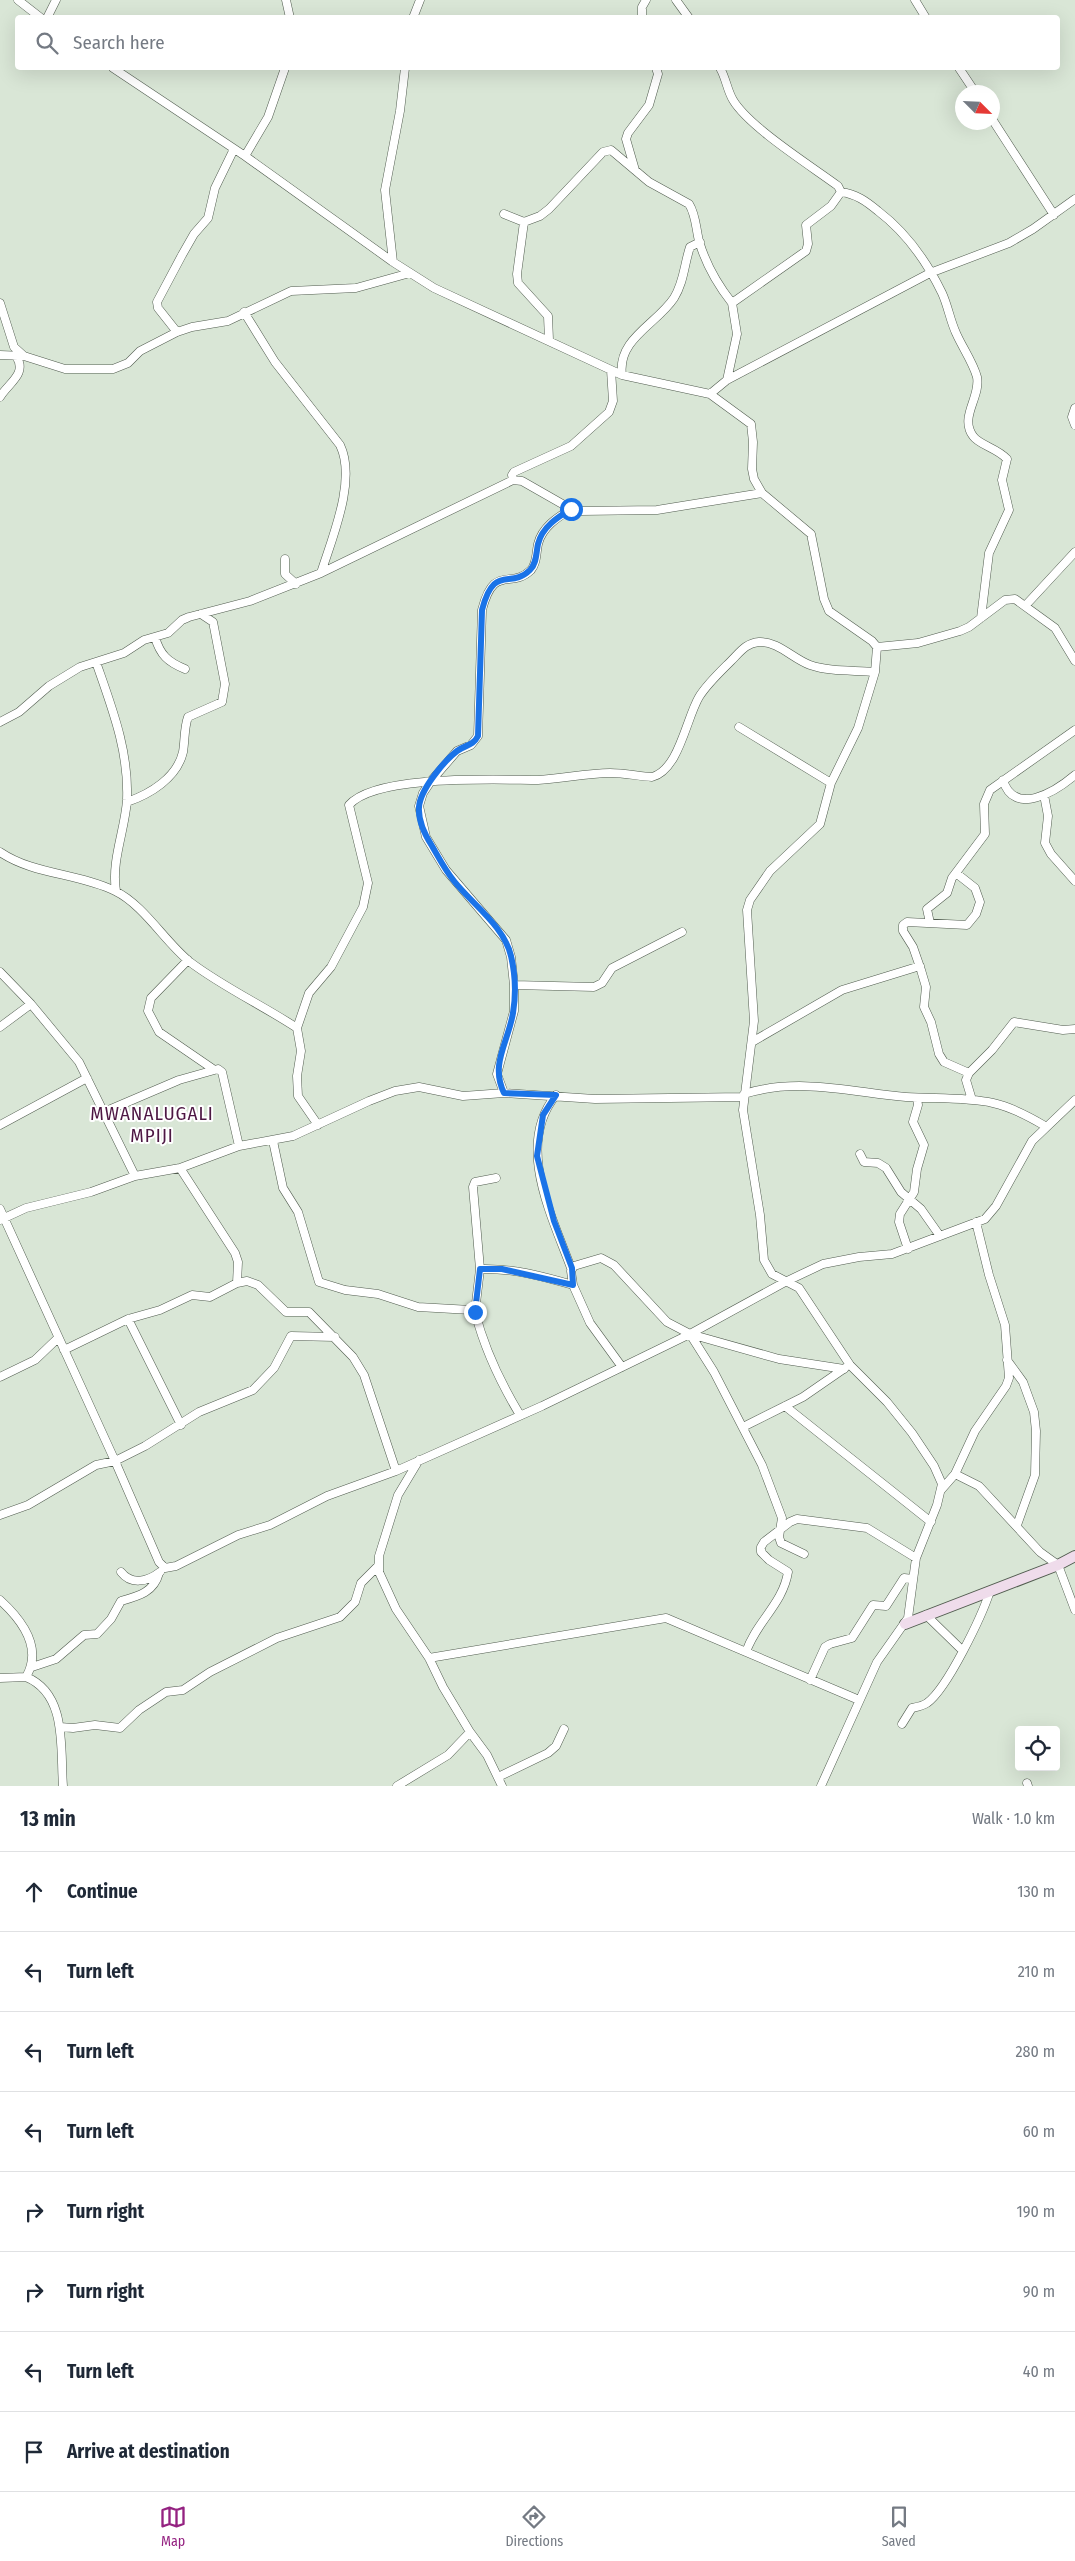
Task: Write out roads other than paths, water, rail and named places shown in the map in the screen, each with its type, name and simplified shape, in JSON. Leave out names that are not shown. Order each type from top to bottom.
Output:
[{"type":"street","points":[[18,0],[37,15]]},
{"type":"street","points":[[48,15],[56,0]]},
{"type":"street","points":[[286,0],[289,15]]},
{"type":"street","points":[[414,15],[420,0]]},
{"type":"street","points":[[642,15],[642,7],[646,0]]},
{"type":"street","points":[[676,0],[687,15]]},
{"type":"street","points":[[915,0],[924,15]]},
{"type":"street","points":[[116,70],[245,156],[410,273],[466,304],[549,340],[622,375],[710,394],[750,424],[753,442],[752,469],[754,480],[762,493],[811,534],[824,599],[829,611],[872,641],[877,647],[875,672],[858,728],[831,783],[820,824],[770,871],[750,900],[747,910],[754,1021],[744,1095],[745,1130],[760,1215],[764,1260],[772,1274],[785,1282],[793,1283],[799,1288],[847,1367],[887,1402],[912,1433],[934,1466],[942,1484],[931,1522],[916,1558],[912,1579],[910,1612],[905,1624],[882,1654],[820,1786]]},
{"type":"street","points":[[245,156],[268,117],[284,70]]},
{"type":"street","points":[[393,262],[384,190],[400,111],[405,70]]},
{"type":"street","points":[[636,172],[626,139],[628,133],[649,105],[658,74],[657,70]]},
{"type":"street","points":[[721,70],[732,99],[742,111],[784,147],[838,186],[841,192]]},
{"type":"street","points":[[960,70],[970,85]]},
{"type":"street","points":[[999,130],[1054,215]]},
{"type":"street","points":[[177,332],[158,308],[157,302],[194,234],[208,218],[215,188],[234,149]]},
{"type":"street","points":[[504,214],[524,222],[540,216],[606,150],[611,150],[649,182],[689,204],[693,210],[700,242],[710,270],[732,303],[737,334],[727,380]]},
{"type":"street","points":[[841,192],[854,194],[890,220],[918,250],[942,294],[976,377],[977,386],[969,415],[969,427],[978,441],[998,450],[1006,459],[1002,480],[1009,510],[989,553],[982,618]]},
{"type":"street","points":[[732,303],[806,251],[808,244],[806,225],[831,206],[841,192]]},
{"type":"street","points":[[710,394],[727,380],[930,273],[1009,242],[1054,215],[1075,198]]},
{"type":"street","points":[[524,222],[517,274],[518,283],[548,316],[549,340]]},
{"type":"street","points":[[622,375],[620,366],[624,352],[635,337],[672,300],[682,283],[690,247],[700,242]]},
{"type":"street","points":[[0,355],[20,356],[65,369],[113,369],[128,363],[140,351],[177,332],[192,327],[228,321],[291,291],[356,288],[387,281],[410,273]]},
{"type":"street","points":[[0,303],[14,347],[20,356],[18,375],[0,397]]},
{"type":"street","points":[[244,312],[275,362],[340,445],[346,457],[344,494],[321,573]]},
{"type":"street","points":[[513,480],[512,475],[514,472],[572,446],[609,412],[613,401],[611,370]]},
{"type":"street","points":[[1075,408],[1072,416],[1075,425]]},
{"type":"street","points":[[1,723],[27,706],[50,686],[80,667],[124,653],[144,640],[168,634],[182,620],[250,601],[296,584],[513,480],[522,482],[571,509],[581,511],[657,510],[762,493]]},
{"type":"street","points":[[504,1093],[497,1074],[511,1026],[514,985],[511,957],[506,940],[455,882],[426,837],[419,806],[423,792],[431,780],[458,751],[471,745],[478,736],[482,610],[484,600],[493,584],[498,580],[522,575],[530,571],[535,564],[543,534],[555,518],[571,509]]},
{"type":"street","points":[[1025,606],[1075,552]]},
{"type":"street","points":[[285,559],[285,574],[296,584]]},
{"type":"street","points":[[877,647],[918,643],[960,631],[982,618],[1004,600],[1015,599],[1055,628],[1075,661]]},
{"type":"street","points":[[126,802],[157,788],[179,762],[183,751],[188,717],[222,702],[225,684],[213,622],[201,614]]},
{"type":"street","points":[[155,637],[161,654],[185,669]]},
{"type":"street","points":[[318,1125],[301,1104],[298,1096],[297,1076],[301,1051],[297,1028],[309,993],[331,967],[352,929],[364,899],[368,883],[349,805],[355,798],[367,792],[431,780],[461,778],[540,780],[611,773],[658,776],[664,771],[680,744],[697,699],[748,644],[773,644],[812,666],[875,672]]},
{"type":"street","points":[[96,662],[118,724],[124,748],[126,802],[115,872],[116,891]]},
{"type":"street","points":[[739,727],[831,783]]},
{"type":"street","points":[[930,923],[927,909],[947,893],[956,872],[985,834],[984,804],[990,790],[1075,730]]},
{"type":"street","points":[[1003,780],[1009,794],[1025,801],[1044,795],[1075,775]]},
{"type":"street","points":[[1044,795],[1048,816],[1045,843],[1051,854],[1075,881]]},
{"type":"street","points":[[0,852],[11,860],[30,867],[116,891],[146,917],[188,960],[297,1028]]},
{"type":"street","points":[[956,872],[975,888],[980,902],[976,914],[967,925],[907,922],[903,925],[903,930],[913,947],[920,966],[926,987],[924,1007],[931,1022],[939,1054],[944,1062],[969,1073]]},
{"type":"street","points":[[514,985],[594,987],[602,983],[612,968],[682,932]]},
{"type":"street","points":[[188,960],[151,998],[148,1011],[152,1021],[163,1036],[213,1069],[222,1072],[239,1146]]},
{"type":"street","points":[[752,1042],[842,990],[920,966]]},
{"type":"street","points":[[0,972],[31,1004],[67,1046],[88,1078],[135,1176]]},
{"type":"street","points":[[0,1027],[31,1004]]},
{"type":"street","points":[[972,1100],[966,1080],[969,1073],[992,1050],[1014,1022],[1063,1030],[1075,1029]]},
{"type":"street","points":[[104,1112],[180,1080],[213,1069]]},
{"type":"street","points":[[0,1125],[88,1078]]},
{"type":"street","points":[[3,1219],[26,1208],[91,1192],[135,1176],[180,1168],[239,1146],[293,1136],[369,1101],[395,1091],[420,1087],[463,1096],[504,1093],[594,1099],[744,1095],[768,1087],[791,1085],[821,1089],[839,1087],[872,1094],[995,1103],[1045,1126]]},
{"type":"street","points":[[556,1095],[543,1115],[537,1156],[554,1221],[572,1268],[573,1285],[590,1323],[622,1367]]},
{"type":"street","points":[[908,1249],[899,1222],[900,1214],[916,1186],[917,1169],[924,1145],[913,1122],[918,1105],[917,1098]]},
{"type":"street","points":[[121,1572],[127,1580],[132,1582],[176,1566],[238,1535],[270,1525],[327,1496],[396,1470],[520,1416],[690,1334],[785,1282],[823,1264],[892,1254],[985,1219],[996,1206],[1026,1150],[1045,1126],[1075,1100]]},
{"type":"street","points":[[273,1141],[283,1188],[298,1212],[319,1282],[345,1290],[378,1294],[418,1307],[471,1310],[475,1312]]},
{"type":"street","points":[[860,1154],[864,1162],[878,1163],[886,1168],[908,1200],[921,1209],[940,1236]]},
{"type":"street","points":[[180,1168],[235,1254],[238,1262],[237,1282]]},
{"type":"street","points":[[496,1178],[482,1179],[475,1182],[473,1187],[480,1269],[475,1312],[483,1344],[496,1375],[520,1416]]},
{"type":"street","points":[[0,1208],[3,1219],[115,1461],[162,1570],[156,1584],[151,1589],[140,1596],[121,1601],[111,1619],[97,1634],[84,1635],[56,1659],[32,1667]]},
{"type":"street","points":[[941,1490],[955,1474],[975,1431],[1006,1386],[1009,1378],[1006,1325],[989,1276],[976,1222]]},
{"type":"street","points":[[572,1268],[594,1259],[607,1261],[635,1286],[667,1322],[690,1334],[779,1359],[847,1367]]},
{"type":"street","points":[[480,1269],[502,1269],[526,1273],[573,1285]]},
{"type":"street","points":[[64,1350],[128,1319],[160,1310],[192,1296],[210,1297],[237,1282],[247,1281],[258,1285],[286,1312],[309,1312],[353,1357],[364,1375],[396,1470]]},
{"type":"street","points":[[128,1319],[180,1425]]},
{"type":"street","points":[[690,1334],[714,1372],[762,1465],[782,1518],[779,1537],[781,1543],[804,1554]]},
{"type":"street","points":[[0,1515],[28,1505],[96,1465],[115,1461],[215,1404],[253,1390],[269,1374],[290,1336],[335,1337]]},
{"type":"street","points":[[0,1377],[35,1360],[58,1338]]},
{"type":"street","points":[[1007,1360],[1023,1382],[1034,1412],[1036,1431],[1035,1475],[1017,1525]]},
{"type":"street","points":[[743,1427],[785,1406],[847,1367]]},
{"type":"street","points":[[785,1406],[931,1522]]},
{"type":"street","points":[[60,1727],[73,1728],[95,1725],[120,1728],[139,1710],[166,1692],[183,1690],[210,1672],[277,1638],[340,1617],[355,1602],[361,1583],[378,1566],[398,1496],[419,1460]]},
{"type":"street","points":[[955,1474],[979,1486],[1040,1552],[1058,1565],[1075,1610]]},
{"type":"street","points":[[746,1652],[751,1637],[775,1606],[787,1579],[786,1569],[769,1560],[762,1552],[764,1542],[797,1519],[867,1528],[916,1558]]},
{"type":"street","points":[[905,1624],[1058,1565],[1075,1556]]},
{"type":"street","points":[[378,1566],[386,1589],[396,1609],[429,1658],[443,1687],[470,1732],[487,1754],[502,1786]]},
{"type":"street","points":[[810,1680],[825,1647],[852,1638],[873,1605],[886,1606],[904,1578],[912,1579]]},
{"type":"street","points":[[902,1724],[912,1708],[926,1704],[942,1689],[981,1618],[990,1591]]},
{"type":"street","points":[[0,1600],[18,1619],[29,1637],[33,1652],[32,1667],[26,1677]]},
{"type":"street","points":[[926,1615],[962,1650]]},
{"type":"street","points":[[429,1658],[666,1618],[859,1700]]},
{"type":"street","points":[[0,1678],[26,1677],[41,1686],[51,1701],[59,1716],[63,1786]]},
{"type":"street","points":[[498,1777],[548,1753],[556,1746],[564,1729]]},
{"type":"street","points":[[397,1786],[448,1755],[470,1732]]},
{"type":"district","name":"MWANALUGALI MPIJI","points":[[152,1124]]}]
